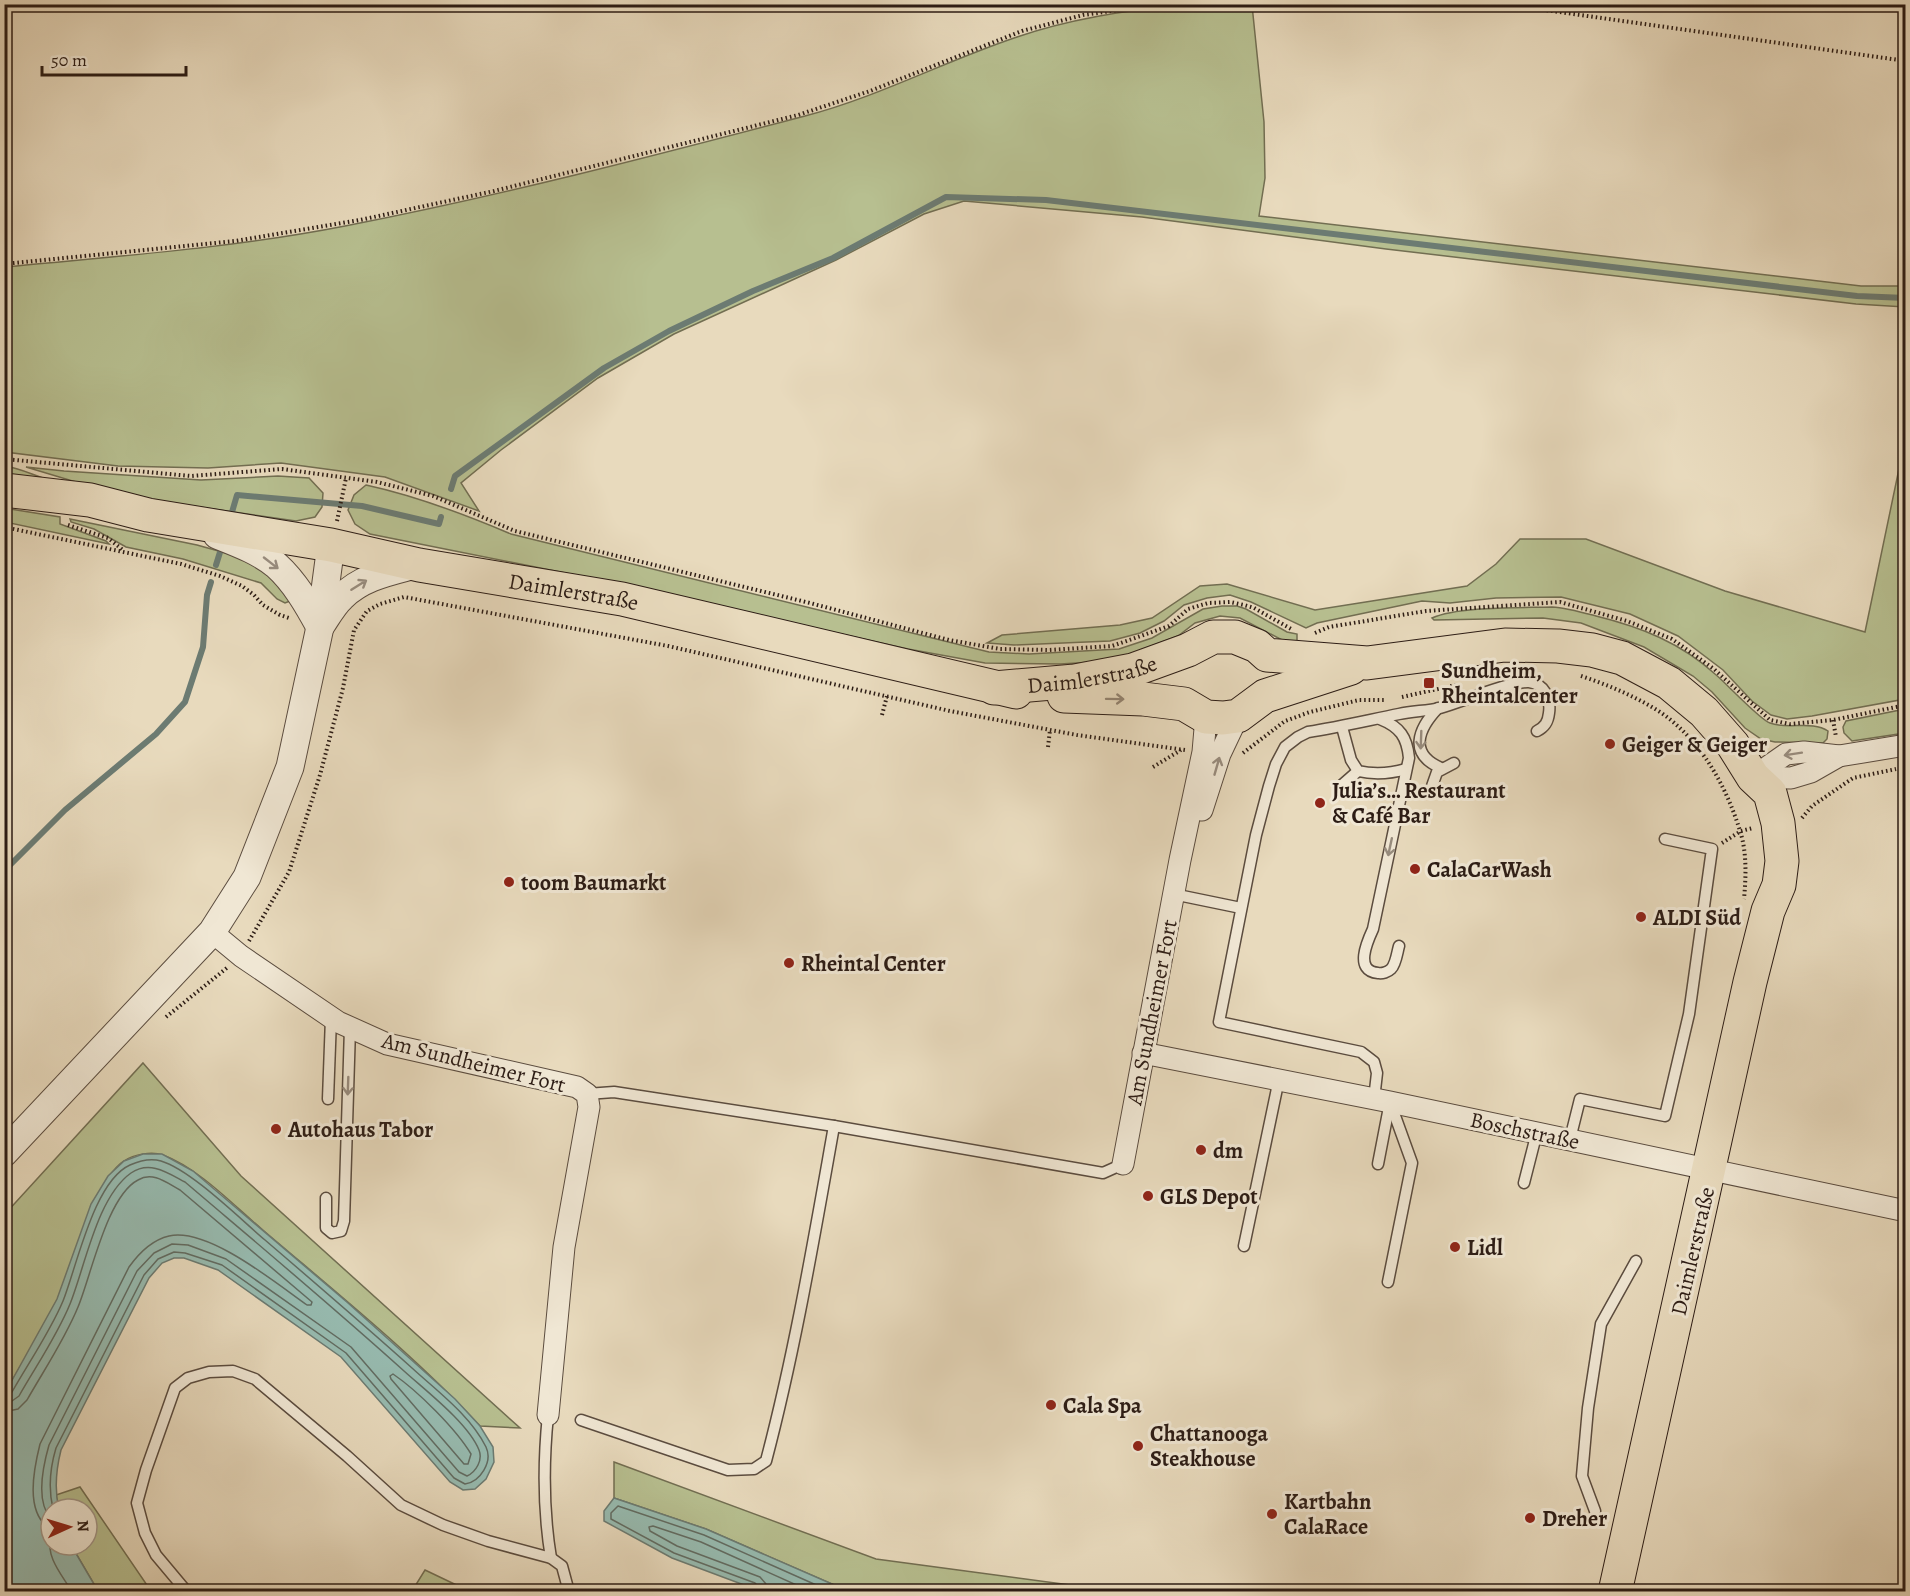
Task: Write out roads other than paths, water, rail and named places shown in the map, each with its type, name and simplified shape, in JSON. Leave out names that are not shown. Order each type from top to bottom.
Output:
[{"type":"main road","name":"Daimlerstraße","points":[[4,490],[68,496],[148,515],[331,545],[419,565],[622,599],[994,688],[1022,693],[1143,699],[1223,718],[1238,716],[1265,696],[1366,663],[1505,645],[1558,646],[1592,650],[1622,658],[1669,683],[1704,712],[1733,745],[1753,777],[1752,800],[1764,858],[1768,911],[1750,982],[1615,1592]]},
{"type":"main road","name":"Daimlerstraße","points":[[4,502],[67,512],[148,515]]},
{"type":"main road","name":"Daimlerstraße","points":[[994,688],[1075,681],[1133,670],[1188,650],[1213,637],[1235,637],[1257,646],[1267,655],[1366,663]]},
{"type":"main road","name":"Daimlerstraße","points":[[1188,650],[1178,665],[1176,682],[1195,710]]},
{"type":"main road","points":[[1265,696],[1270,675],[1267,655]]},
{"type":"street","points":[[182,520],[250,548],[276,566],[304,598],[320,627]]},
{"type":"street","points":[[4,1153],[212,932],[247,877],[290,767],[320,627],[331,545]]},
{"type":"street","points":[[320,627],[341,597],[360,583],[381,573],[419,565]]},
{"type":"street","name":"Am Sundheimer Fort","points":[[1123,1164],[1173,894],[1203,752],[1195,710]]},
{"type":"street","name":"Am Sundheimer Fort","points":[[1180,860],[1198,820],[1220,754],[1238,716]]},
{"type":"street","points":[[1753,777],[1786,754],[1804,752],[1839,756],[1905,745]]},
{"type":"street","name":"Am Sundheimer Fort","points":[[212,932],[241,956],[331,1018],[350,1028],[387,1044],[577,1088],[587,1095],[589,1107],[564,1247],[548,1415]]},
{"type":"street","name":"Boschstraße","points":[[1143,1053],[1537,1132],[1905,1211]]},
{"type":"lane","points":[[1378,1164],[1382,1100],[1374,1062],[1361,1052],[1219,1022],[1256,835],[1276,764],[1285,747],[1308,732],[1342,727],[1401,713],[1438,708],[1518,682],[1538,684],[1544,689],[1550,707],[1544,727],[1537,731]]},
{"type":"lane","points":[[1438,708],[1426,721],[1420,734],[1420,749],[1426,760],[1442,768]]},
{"type":"lane","points":[[1380,719],[1393,724],[1402,732],[1408,745],[1409,758],[1373,929],[1365,946],[1364,963],[1370,971],[1380,974],[1389,971],[1393,967],[1399,946]]},
{"type":"lane","points":[[1342,727],[1351,760],[1358,771],[1371,774],[1392,774],[1406,769]]},
{"type":"lane","points":[[1430,792],[1433,779],[1442,768],[1454,763]]},
{"type":"lane","points":[[1342,785],[1358,771]]},
{"type":"lane","points":[[1570,1139],[1580,1099],[1665,1116],[1689,1014],[1712,849],[1665,839]]},
{"type":"lane","points":[[1173,894],[1242,908]]},
{"type":"lane","points":[[328,1099],[331,1018]]},
{"type":"lane","points":[[326,1198],[326,1228],[332,1233],[341,1231],[345,1221],[350,1028]]},
{"type":"lane","points":[[1244,1246],[1279,1079]]},
{"type":"lane","points":[[587,1095],[614,1092],[834,1126],[1103,1173],[1123,1164]]},
{"type":"lane","points":[[1382,1100],[1412,1163],[1388,1282]]},
{"type":"lane","points":[[581,1420],[728,1470],[754,1469],[766,1461],[805,1287],[834,1126]]},
{"type":"lane","points":[[1524,1183],[1537,1132]]},
{"type":"lane","points":[[1595,1511],[1582,1476],[1588,1408],[1601,1324],[1636,1261]]},
{"type":"lane","points":[[187,1592],[156,1555],[145,1533],[137,1503],[146,1470],[175,1388],[188,1378],[209,1371],[233,1371],[255,1379],[347,1456],[401,1505],[443,1525],[488,1541],[551,1558],[562,1566],[569,1592]]},
{"type":"lane","points":[[548,1415],[544,1449],[544,1504],[551,1558]]},
{"type":"water","points":[[143,1154],[162,1154],[193,1171],[348,1303],[455,1399],[480,1426],[493,1447],[494,1462],[486,1479],[475,1489],[463,1490],[450,1482],[341,1357],[218,1270],[184,1258],[174,1258],[162,1263],[149,1278],[61,1450],[57,1472],[57,1497],[39,1497],[39,1557],[78,1557],[98,1591],[5,1591],[5,1393],[57,1299],[91,1204],[108,1176],[124,1161]]},
{"type":"water","points":[[614,1498],[706,1529],[848,1591],[760,1591],[672,1558],[604,1521],[604,1511]]},
{"type":"waterway","points":[[451,489],[455,476],[604,368],[669,331],[753,291],[833,258],[946,197],[1046,200],[1857,296],[1906,298]]},
{"type":"waterway","points":[[230,519],[237,495],[362,506],[439,524],[441,517]]},
{"type":"waterway","points":[[216,565],[221,549]]},
{"type":"waterway","points":[[4,871],[65,810],[156,734],[185,702],[203,647],[207,595],[211,582]]},
{"type":"place","name":"Sundheim, Rheintalcenter","points":[[1429,683]]},
{"type":"place","name":"Geiger & Geiger","points":[[1610,744]]},
{"type":"place","name":"Julia’s… Restaurant & Café Bar","points":[[1320,803]]},
{"type":"place","name":"CalaCarWash","points":[[1415,869]]},
{"type":"place","name":"toom Baumarkt","points":[[509,882]]},
{"type":"place","name":"ALDI Süd","points":[[1641,917]]},
{"type":"place","name":"Rheintal Center","points":[[789,963]]},
{"type":"place","name":"Autohaus Tabor","points":[[276,1129]]},
{"type":"place","name":"dm","points":[[1201,1150]]},
{"type":"place","name":"GLS Depot","points":[[1148,1196]]},
{"type":"place","name":"Lidl","points":[[1455,1247]]},
{"type":"place","name":"Cala Spa","points":[[1051,1405]]},
{"type":"place","name":"Chattanooga Steakhouse","points":[[1138,1446]]},
{"type":"place","name":"Kartbahn CalaRace","points":[[1272,1514]]},
{"type":"place","name":"Dreher","points":[[1530,1518]]}]
